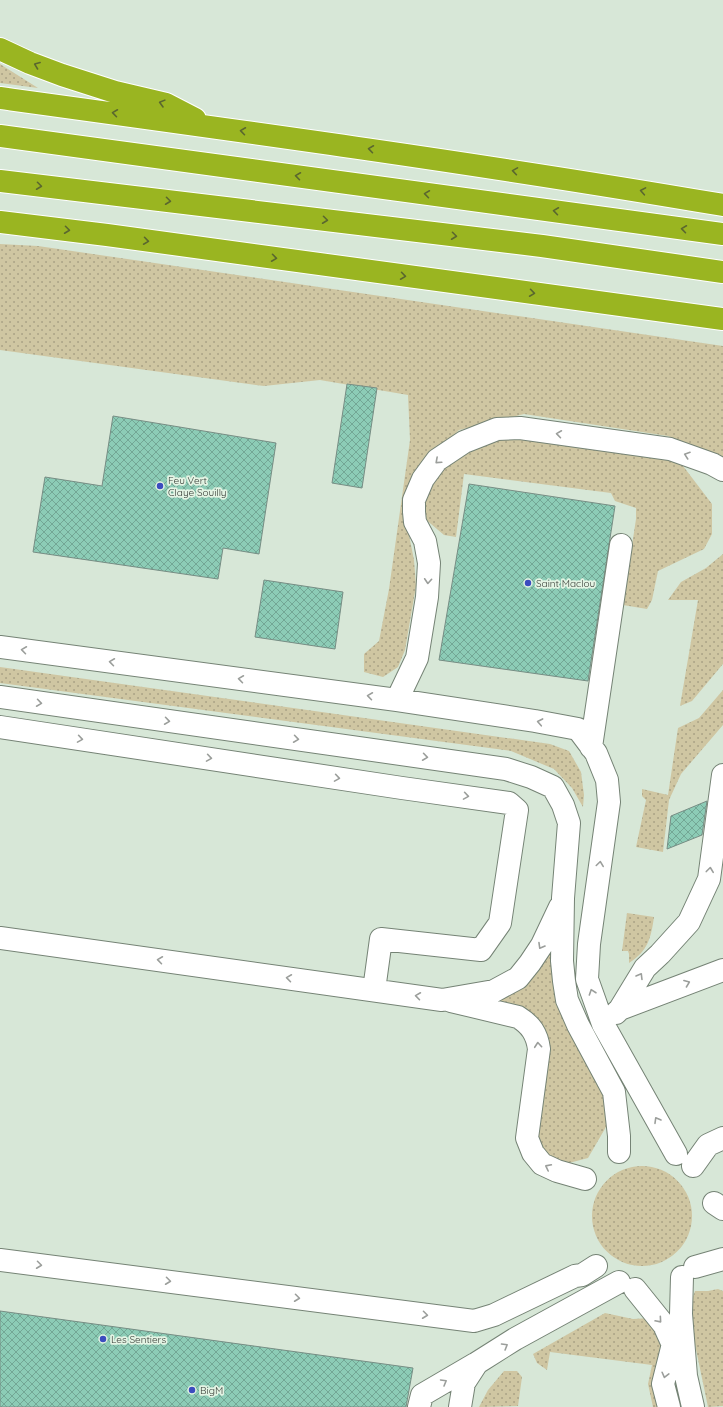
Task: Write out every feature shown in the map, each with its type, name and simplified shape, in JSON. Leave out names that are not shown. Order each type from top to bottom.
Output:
[{"type":"highway","points":[[0,49],[30,63],[69,77],[115,92],[166,104],[209,126]]},
{"type":"highway","points":[[0,98],[209,126],[541,175],[723,205]]},
{"type":"highway","points":[[0,136],[723,234]]},
{"type":"highway","points":[[0,181],[542,246],[723,272]]},
{"type":"highway","points":[[0,222],[115,236],[723,319]]},
{"type":"street","points":[[397,700],[417,658],[427,597],[429,563],[425,541],[415,522],[414,500],[423,479],[437,460],[464,442],[497,429],[520,428],[670,449],[712,464],[723,470]]},
{"type":"street","points":[[591,747],[621,545]]},
{"type":"street","points":[[0,647],[397,700],[535,720],[578,729],[596,753],[607,780],[609,802],[589,944],[587,979],[602,1024],[685,1160],[708,1145],[723,1138]]},
{"type":"street","points":[[0,697],[506,769],[531,777],[553,787],[563,805],[569,823],[563,898],[562,960],[567,1000],[578,1025],[614,1092],[620,1136],[619,1152]]},
{"type":"street","points":[[0,727],[509,803],[517,810],[500,923],[481,950],[381,939],[374,990]]},
{"type":"street","points":[[602,1024],[620,1009],[645,968],[689,922],[709,879],[723,776]]},
{"type":"street","points":[[442,1000],[494,991],[518,978],[542,945],[563,898]]},
{"type":"street","points":[[0,938],[442,1000],[518,1017],[527,1023],[538,1040],[539,1049],[528,1138],[533,1153],[542,1164],[557,1171],[585,1179]]},
{"type":"street","points":[[620,1009],[723,970]]},
{"type":"street","points":[[686,1376],[680,1314],[689,1272],[723,1259]]},
{"type":"street","points":[[0,1260],[474,1321],[494,1315],[576,1276],[582,1275],[596,1266]]},
{"type":"street","points":[[419,1407],[422,1395],[515,1340],[627,1286],[664,1325],[686,1376],[694,1407]]},
{"type":"street","points":[[669,1407],[663,1384],[673,1344]]},
{"type":"street","points":[[460,1407],[464,1383],[477,1363]]},
{"type":"shaded area","points":[[0,64],[38,88],[0,83]]},
{"type":"shaded area","points":[[0,244],[38,246],[723,346],[723,460],[668,436],[524,414],[459,430],[412,479],[407,525],[414,560],[416,586],[405,650],[398,667],[383,677],[364,672],[364,654],[379,641],[389,589],[410,440],[408,395],[320,380],[264,386],[0,350]]},
{"type":"shaded area","points":[[509,436],[670,455],[680,462],[712,504],[712,534],[704,549],[658,571],[652,600],[647,609],[623,605],[636,519],[636,508],[615,501],[611,493],[464,474],[456,537],[444,535],[418,513],[431,478],[464,449]]},
{"type":"shaded area","points":[[723,554],[723,664],[692,701],[680,706],[698,600],[668,600],[681,582],[706,568]]},
{"type":"shaded area","points":[[0,667],[550,744],[569,751],[581,772],[584,795],[583,807],[572,788],[554,769],[511,751],[0,683]]},
{"type":"shaded area","points":[[723,690],[723,725],[681,774],[669,800],[663,852],[636,847],[646,800],[642,796],[642,789],[668,795],[678,728],[699,718]]},
{"type":"shaded area","points":[[627,913],[654,917],[648,943],[640,954],[629,963],[628,951],[622,951]]},
{"type":"shaded area","points":[[550,945],[608,1096],[606,1127],[588,1158],[565,1164],[544,1157],[538,1143],[547,1036],[473,1003]]},
{"type":"shaded area","points":[[642,1166],[652,1167],[670,1174],[684,1188],[691,1206],[691,1226],[684,1244],[670,1258],[652,1265],[642,1266],[632,1265],[614,1258],[600,1244],[593,1226],[592,1216],[593,1206],[600,1188],[614,1174],[632,1167]]},
{"type":"shaded area","points":[[718,1289],[723,1291],[723,1406],[708,1407],[688,1311],[695,1291]]},
{"type":"shaded area","points":[[605,1313],[633,1319],[650,1318],[659,1333],[661,1346],[656,1376],[661,1407],[653,1407],[648,1384],[652,1365],[550,1352],[547,1370],[537,1363],[533,1354]]},
{"type":"shaded area","points":[[504,1371],[517,1371],[522,1377],[518,1406],[479,1407],[488,1390]]},
{"type":"building","points":[[347,384],[377,388],[362,488],[332,483]]},
{"type":"building","points":[[113,416],[276,443],[259,554],[223,548],[218,579],[33,552],[45,477],[102,486]]},
{"type":"building","name":"Saint Maclou","points":[[469,484],[615,506],[588,681],[439,660]]},
{"type":"building","points":[[264,580],[343,592],[335,649],[255,637]]},
{"type":"building","points":[[707,801],[702,835],[667,849],[671,816]]},
{"type":"building","name":"Les Sentiers","points":[[0,1311],[413,1368],[406,1407],[0,1407]]},
{"type":"place","name":"Feu Vert Claye Souilly","points":[[160,486]]},
{"type":"place","name":"Saint Maclou","points":[[528,583]]},
{"type":"place","name":"Les Sentiers","points":[[103,1339]]},
{"type":"place","name":"BigM","points":[[192,1390]]}]
